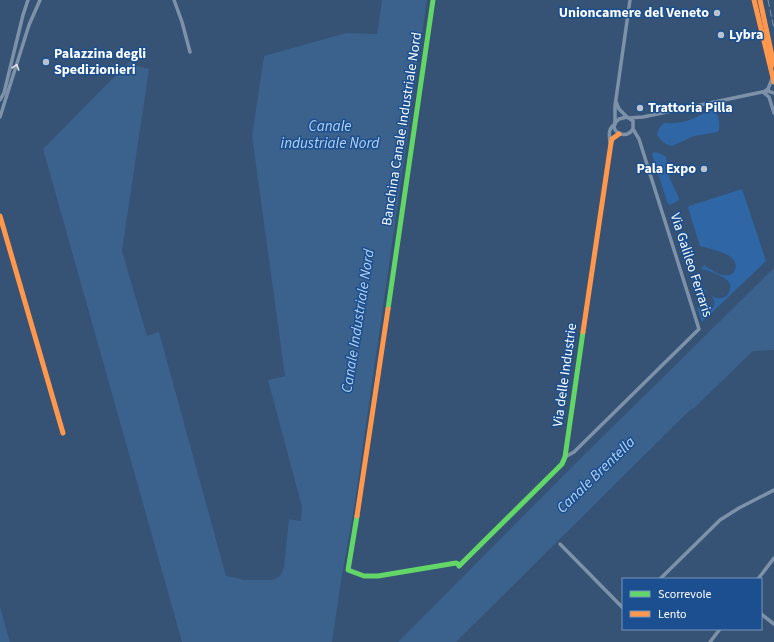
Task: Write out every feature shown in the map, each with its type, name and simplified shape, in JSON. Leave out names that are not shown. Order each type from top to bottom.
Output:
[{"type":"main road","name":"Banchina Canale Industriale Nord","points":[[433,0],[359,506],[348,570],[364,576],[371,576],[456,563],[459,566]]},
{"type":"main road","points":[[754,0],[773,80]]},
{"type":"main road","points":[[760,0],[774,65]]},
{"type":"main road","points":[[611,143],[612,139],[619,134]]},
{"type":"main road","name":"Via delle Industrie","points":[[459,566],[562,464],[565,457],[611,143]]},
{"type":"main road","points":[[0,216],[63,434]]},
{"type":"street","points":[[0,100],[4,93],[28,0]]},
{"type":"street","points":[[0,117],[29,26],[40,0]]},
{"type":"street","points":[[174,0],[190,52]]},
{"type":"street","name":"Via delle Industrie","points":[[611,143],[609,130],[615,123],[614,109],[630,0]]},
{"type":"street","points":[[763,92],[768,89],[773,80]]},
{"type":"street","points":[[643,117],[628,134],[619,134],[615,130],[615,123],[619,119],[643,117],[768,91],[774,93]]},
{"type":"street","points":[[763,92],[766,93],[774,113]]},
{"type":"street","points":[[616,99],[618,107],[628,118],[633,121],[633,128]]},
{"type":"street","name":"Via Galileo Ferraris","points":[[633,128],[639,139],[640,146]]},
{"type":"street","name":"Via Galileo Ferraris","points":[[565,457],[574,452],[700,329],[640,146],[636,137],[628,134]]},
{"type":"street","points":[[661,578],[717,523],[739,508],[774,490]]},
{"type":"street","points":[[560,544],[622,607]]},
{"type":"street","points":[[759,578],[774,558]]},
{"type":"street","points":[[762,615],[774,624]]},
{"type":"street","points":[[710,642],[719,630]]},
{"type":"shaded area","points":[[710,111],[715,111],[718,116],[718,132],[694,136],[672,146],[663,142],[657,134],[659,128],[664,123],[683,122]]},
{"type":"shaded area","points":[[654,152],[666,157],[670,179],[679,198],[678,201],[670,205],[667,202],[652,154]]},
{"type":"shaded area","points":[[742,189],[766,261],[702,322],[697,307],[702,311],[708,312],[713,308],[714,301],[712,296],[707,292],[700,289],[698,291],[699,287],[703,285],[702,287],[711,295],[721,298],[727,295],[730,286],[727,280],[719,275],[703,269],[702,272],[702,267],[706,264],[705,266],[727,276],[734,272],[736,266],[731,257],[719,251],[700,246],[688,208],[689,206]]},
{"type":"water","points":[[382,0],[427,0],[354,508],[332,642],[182,642],[43,149],[130,61],[136,66],[149,69],[122,251],[147,336],[159,332],[226,576],[243,580],[273,580],[280,575],[284,567],[289,519],[301,521],[302,507],[268,380],[285,376],[252,136],[264,56],[346,33],[377,34]]},
{"type":"water","name":"Canale Brentella","points":[[774,268],[774,350],[753,351],[694,408],[690,410],[456,642],[398,642],[580,459]]},
{"type":"water","points":[[0,607],[10,642],[0,642]]},
{"type":"railway","points":[[768,0],[774,29]]},
{"type":"traffic: fast","points":[[388,309],[433,0]]},
{"type":"traffic: fast","points":[[459,566],[562,464],[565,457],[583,332]]},
{"type":"traffic: fast","points":[[357,516],[348,570],[364,576],[378,576],[456,563],[460,565]]},
{"type":"traffic: slow","points":[[754,0],[774,82]]},
{"type":"traffic: slow","points":[[760,0],[774,65]]},
{"type":"traffic: slow","points":[[583,332],[611,143],[612,139],[619,134]]},
{"type":"traffic: slow","points":[[0,216],[63,433]]},
{"type":"traffic: slow","points":[[357,516],[388,309]]},
{"type":"place","name":"Unioncamere del Veneto","points":[[717,13]]},
{"type":"place","name":"Lybra","points":[[721,35]]},
{"type":"place","name":"Palazzina degli Spedizionieri","points":[[46,62]]},
{"type":"place","name":"Trattoria Pilla","points":[[640,108]]},
{"type":"place","name":"Pala Expo","points":[[704,169]]},
{"type":"water label","name":"Canale industriale Nord","points":[[330,134]]},
{"type":"water label","name":"Canale Industriale Nord","points":[[358,321]]}]
